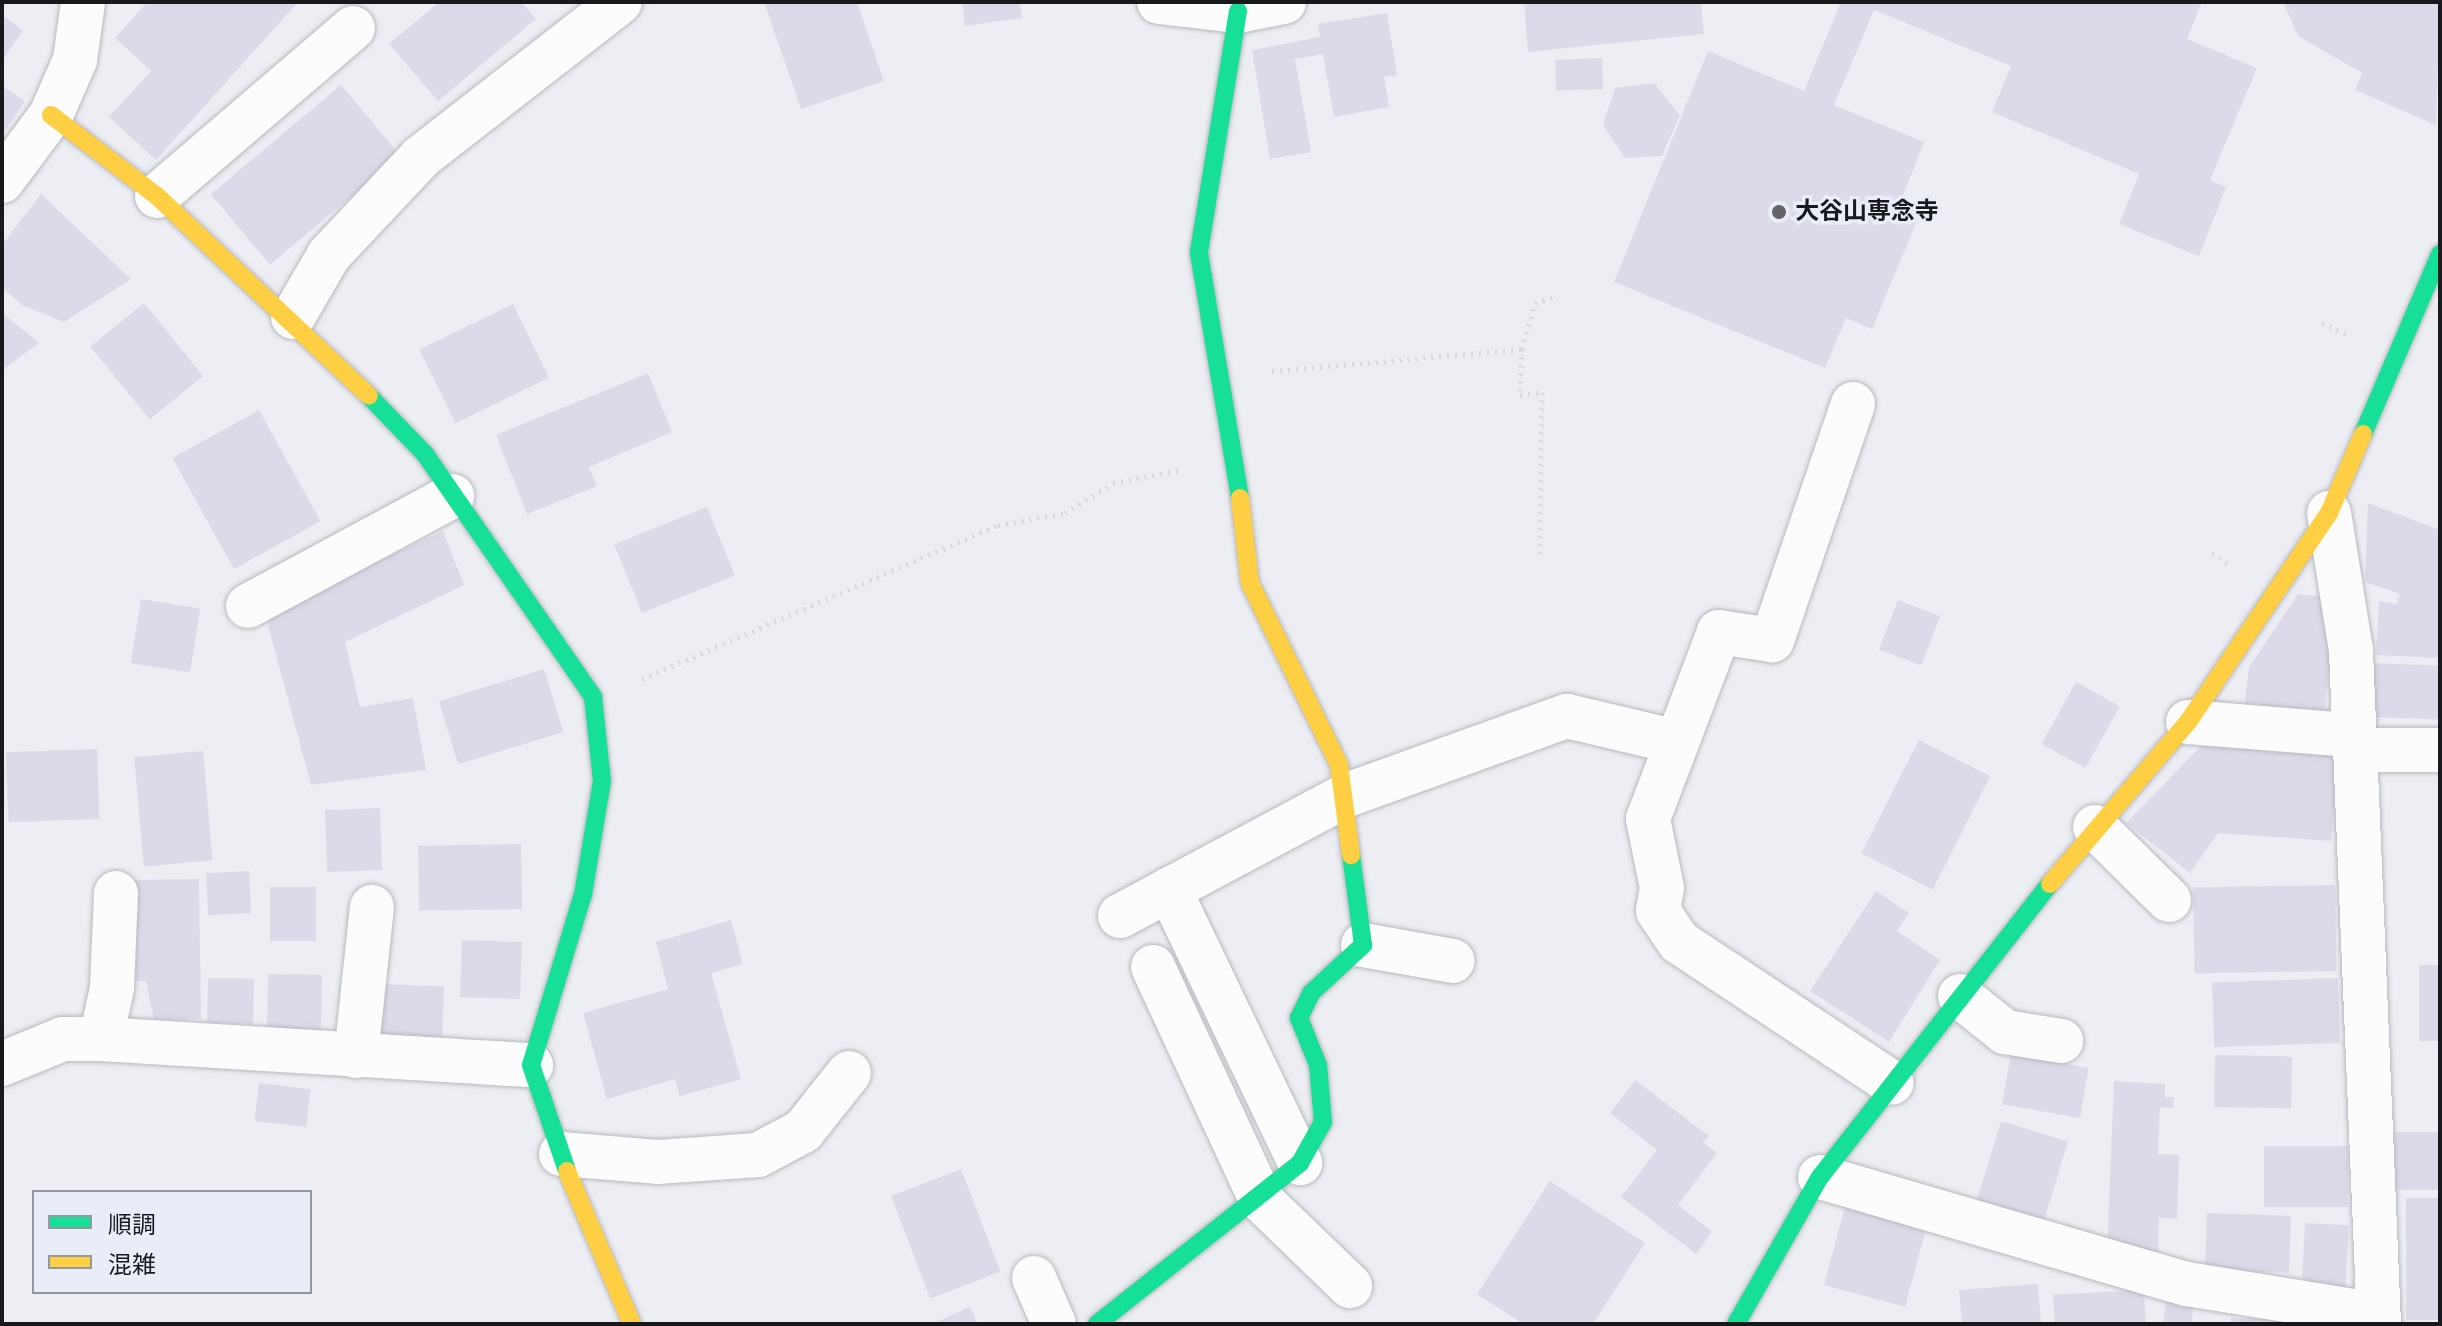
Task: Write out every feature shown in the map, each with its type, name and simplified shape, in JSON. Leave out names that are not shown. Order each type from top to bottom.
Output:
[{"type":"street","points":[[2,181],[51,115],[75,60],[83,2]]},
{"type":"street","points":[[293,317],[329,255],[421,157],[620,2]]},
{"type":"street","points":[[1159,2],[1238,11],[1284,2]]},
{"type":"street","points":[[1238,11],[1199,253],[1229,463],[1239,487],[1250,583],[1347,795],[1363,945]]},
{"type":"street","points":[[157,196],[353,28]]},
{"type":"street","points":[[51,115],[157,196],[293,317],[425,454],[593,697],[602,781],[583,894],[531,1065],[561,1154],[632,1324]]},
{"type":"street","points":[[1736,1324],[1820,1177],[2095,827],[2188,722],[2329,513],[2440,254]]},
{"type":"street","points":[[1853,404],[1772,640],[1719,632],[1648,819],[1662,888],[1658,911],[1679,942],[1892,1083]]},
{"type":"street","points":[[248,606],[452,496]]},
{"type":"street","points":[[1820,1177],[2187,1284],[2379,1319],[2351,651],[2329,513]]},
{"type":"street","points":[[1120,916],[1347,795],[1567,716],[1677,742]]},
{"type":"street","points":[[2188,722],[2353,743],[2440,750]]},
{"type":"street","points":[[2095,827],[2169,900]]},
{"type":"street","points":[[1169,889],[1300,1163]]},
{"type":"street","points":[[101,1039],[112,988],[116,893]]},
{"type":"street","points":[[356,1056],[372,907]]},
{"type":"street","points":[[1363,945],[1453,961]]},
{"type":"street","points":[[1097,1324],[1261,1200],[1300,1163],[1323,1122],[1318,1065],[1299,1018],[1311,993],[1363,945]]},
{"type":"street","points":[[1153,967],[1261,1200],[1350,1286]]},
{"type":"street","points":[[1960,996],[2005,1032],[2061,1041]]},
{"type":"street","points":[[2,1064],[63,1039],[101,1039],[531,1065]]},
{"type":"street","points":[[561,1154],[658,1162],[758,1155],[803,1131],[849,1073]]},
{"type":"street","points":[[1034,1278],[1054,1324]]},
{"type":"path","points":[[1540,556],[1542,392],[1520,395],[1522,349],[1535,303],[1557,296]]},
{"type":"path","points":[[1216,376],[1522,349]]},
{"type":"path","points":[[593,697],[837,600],[998,525],[1065,513],[1113,483],[1229,463]]},
{"type":"building","points":[[147,2],[298,2],[156,160],[109,117],[151,71],[115,38]]},
{"type":"building","points":[[439,2],[521,2],[536,19],[438,101],[389,44]]},
{"type":"building","points":[[764,2],[857,2],[884,81],[801,109]]},
{"type":"building","points":[[962,2],[1020,2],[1022,18],[965,26]]},
{"type":"building","points":[[1524,2],[1701,2],[1704,34],[1528,52]]},
{"type":"building","points":[[1841,2],[2202,2],[2187,39],[2257,68],[2210,180],[2226,187],[2199,256],[2119,224],[2139,174],[1992,112],[2011,66],[1874,10],[1834,105],[1924,142],[1900,203],[1921,211],[1872,329],[1846,318],[1825,368],[1614,282],[1708,51],[1804,91]]},
{"type":"building","points":[[2283,2],[2440,2],[2436,125],[2355,90],[2362,73],[2298,36]]},
{"type":"building","points":[[1387,13],[1397,75],[1384,77],[1389,107],[1334,117],[1323,54],[1295,59],[1311,152],[1270,159],[1252,50],[1320,37],[1318,24]]},
{"type":"building","points":[[2,15],[23,30],[2,61]]},
{"type":"building","points":[[1602,58],[1603,89],[1556,91],[1555,60]]},
{"type":"building","points":[[1654,83],[1680,115],[1662,156],[1625,158],[1603,125],[1615,88]]},
{"type":"building","points":[[341,85],[400,155],[270,265],[211,194]]},
{"type":"building","points":[[2,86],[25,101],[2,135]]},
{"type":"building","points":[[41,194],[131,279],[64,322],[22,305],[2,287],[2,245]]},
{"type":"building","points":[[144,303],[203,376],[150,419],[90,346]]},
{"type":"building","points":[[513,304],[549,378],[455,423],[420,350]]},
{"type":"building","points":[[2,313],[39,343],[2,370]]},
{"type":"building","points":[[648,373],[672,432],[589,467],[597,486],[527,514],[496,435]]},
{"type":"building","points":[[259,410],[321,521],[234,569],[172,458]]},
{"type":"building","points":[[2368,503],[2440,530],[2440,658],[2376,655],[2379,601],[2397,604],[2400,594],[2365,582]]},
{"type":"building","points":[[707,507],[735,576],[642,613],[614,544]]},
{"type":"building","points":[[443,531],[464,585],[345,642],[360,707],[413,698],[426,770],[311,785],[265,614]]},
{"type":"building","points":[[2298,594],[2335,598],[2324,721],[2243,716],[2249,667]]},
{"type":"building","points":[[141,599],[200,608],[190,673],[131,663]]},
{"type":"building","points":[[1898,600],[1940,616],[1921,666],[1879,649]]},
{"type":"building","points":[[2368,663],[2440,666],[2438,719],[2366,717]]},
{"type":"building","points":[[544,669],[563,732],[458,764],[439,701]]},
{"type":"building","points":[[2076,682],[2120,706],[2085,768],[2042,744]]},
{"type":"building","points":[[2212,735],[2340,749],[2331,841],[2218,833],[2190,873],[2126,823]]},
{"type":"building","points":[[1919,740],[1990,776],[1933,889],[1861,853]]},
{"type":"building","points":[[97,749],[99,819],[8,822],[6,752]]},
{"type":"building","points":[[203,751],[213,861],[144,867],[134,757]]},
{"type":"building","points":[[380,808],[382,870],[327,872],[325,810]]},
{"type":"building","points":[[521,844],[522,909],[419,911],[418,846]]},
{"type":"building","points":[[249,871],[251,913],[208,915],[206,873]]},
{"type":"building","points":[[199,879],[201,1019],[154,1020],[146,981],[136,981],[134,880]]},
{"type":"building","points":[[2335,885],[2337,971],[2195,973],[2193,887]]},
{"type":"building","points":[[270,887],[316,887],[316,941],[270,941]]},
{"type":"building","points":[[1876,891],[1909,913],[1897,931],[1940,960],[1889,1042],[1810,991]]},
{"type":"building","points":[[731,920],[743,964],[711,973],[741,1079],[680,1096],[675,1079],[607,1099],[583,1013],[668,989],[656,942]]},
{"type":"building","points":[[462,940],[522,942],[520,999],[460,997]]},
{"type":"building","points":[[2419,965],[2440,965],[2440,1041],[2419,1041]]},
{"type":"building","points":[[268,974],[322,975],[321,1033],[267,1032]]},
{"type":"building","points":[[208,978],[254,979],[253,1024],[207,1023]]},
{"type":"building","points":[[2338,978],[2340,1043],[2214,1047],[2212,982]]},
{"type":"building","points":[[380,984],[444,986],[442,1037],[378,1035]]},
{"type":"building","points":[[2011,1054],[2089,1068],[2080,1118],[2002,1104]]},
{"type":"building","points":[[2215,1055],[2292,1056],[2291,1108],[2214,1107]]},
{"type":"building","points":[[1635,1080],[1709,1136],[1703,1142],[1717,1153],[1678,1205],[1712,1232],[1696,1254],[1621,1197],[1657,1150],[1610,1113]]},
{"type":"building","points":[[2114,1081],[2165,1084],[2165,1097],[2174,1097],[2173,1108],[2160,1107],[2158,1154],[2179,1155],[2177,1219],[2159,1218],[2158,1256],[2107,1254]]},
{"type":"building","points":[[259,1083],[311,1089],[306,1127],[254,1121]]},
{"type":"building","points":[[2001,1121],[2068,1141],[2042,1226],[1975,1205]]},
{"type":"building","points":[[2395,1132],[2440,1132],[2440,1190],[2395,1190]]},
{"type":"building","points":[[2264,1146],[2348,1146],[2348,1207],[2264,1207]]},
{"type":"building","points":[[961,1169],[1000,1272],[930,1299],[891,1196]]},
{"type":"building","points":[[1550,1181],[1645,1243],[1593,1324],[1523,1324],[1477,1294]]},
{"type":"building","points":[[2406,1198],[2440,1198],[2440,1320],[2406,1320]]},
{"type":"building","points":[[1846,1203],[1927,1225],[1905,1307],[1824,1285]]},
{"type":"building","points":[[2207,1213],[2291,1216],[2289,1273],[2205,1270]]},
{"type":"building","points":[[2305,1223],[2349,1225],[2346,1288],[2302,1286]]},
{"type":"building","points":[[2038,1284],[2041,1324],[1962,1324],[1959,1290]]},
{"type":"building","points":[[2144,1290],[2146,1324],[2055,1324],[2053,1295]]},
{"type":"building","points":[[2166,1299],[2193,1301],[2192,1324],[2163,1324]]},
{"type":"building","points":[[970,1307],[978,1324],[932,1324]]},
{"type":"building","points":[[2231,1318],[2289,1320],[2289,1324],[2231,1324]]},
{"type":"traffic: fast","points":[[1238,11],[1199,253],[1240,498]]},
{"type":"traffic: fast","points":[[2363,434],[2440,254]]},
{"type":"traffic: fast","points":[[369,396],[425,454],[593,697],[602,781],[583,894],[531,1065],[567,1171]]},
{"type":"traffic: fast","points":[[1097,1324],[1300,1163],[1323,1122],[1318,1065],[1299,1018],[1311,993],[1363,945],[1351,855]]},
{"type":"traffic: fast","points":[[1736,1324],[1820,1177],[2050,884]]},
{"type":"traffic: slow","points":[[51,115],[157,196],[369,396]]},
{"type":"traffic: slow","points":[[2050,884],[2188,722],[2329,513],[2363,434]]},
{"type":"traffic: slow","points":[[1240,498],[1250,583],[1339,765],[1351,855]]},
{"type":"traffic: slow","points":[[567,1171],[632,1324]]},
{"type":"place","name":"大谷山専念寺","points":[[1779,212]]}]
